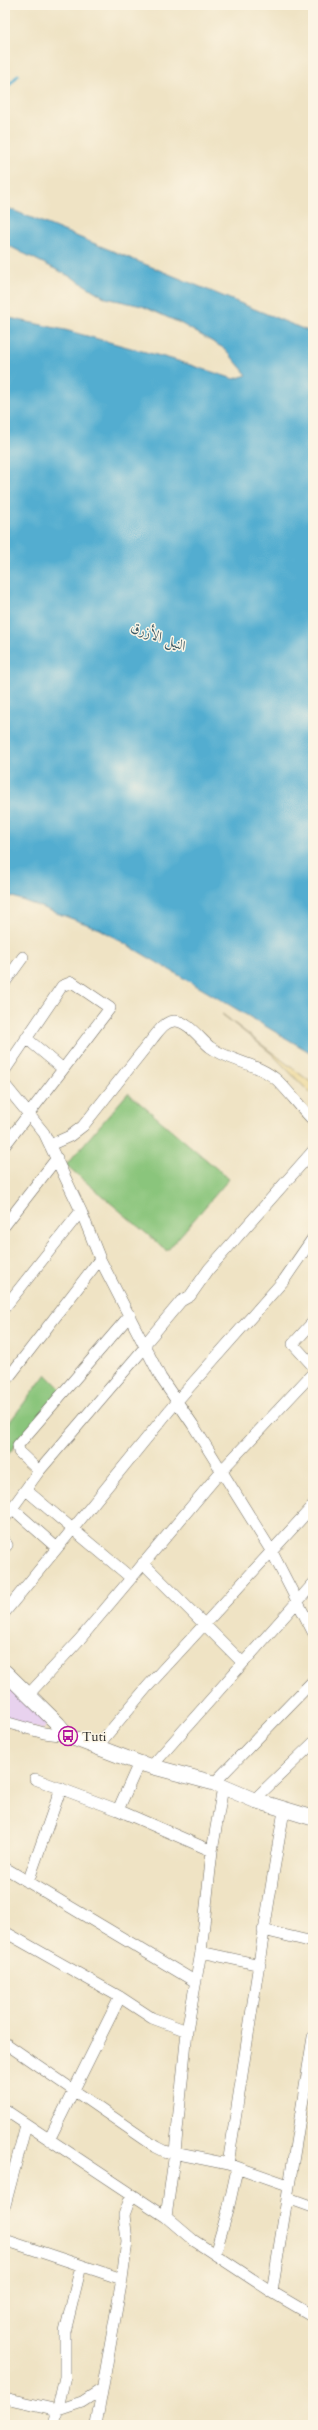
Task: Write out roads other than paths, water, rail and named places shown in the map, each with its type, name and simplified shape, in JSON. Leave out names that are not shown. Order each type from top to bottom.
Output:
[{"type":"street","points":[[5,982],[23,957]]},
{"type":"street","points":[[5,1070],[62,986],[72,982],[110,1008],[62,1068],[5,1146]]},
{"type":"street","points":[[50,1145],[70,1136],[83,1126],[157,1033],[165,1024],[174,1021],[183,1023],[211,1047],[223,1054],[262,1070],[278,1081],[313,1120]]},
{"type":"street","points":[[26,1038],[62,1068]]},
{"type":"street","points":[[5,1086],[44,1133],[80,1211],[100,1259],[146,1345],[161,1378],[222,1470],[272,1552],[313,1632]]},
{"type":"street","points":[[5,1518],[13,1509],[39,1471],[146,1345],[181,1301],[190,1296],[209,1269],[313,1151]]},
{"type":"street","points":[[5,1225],[56,1158]]},
{"type":"street","points":[[5,1307],[80,1211]]},
{"type":"street","points":[[5,1612],[177,1401],[284,1280],[313,1238]]},
{"type":"street","points":[[5,1382],[100,1259]]},
{"type":"street","points":[[39,1471],[19,1452],[18,1445],[130,1315]]},
{"type":"street","points":[[313,1322],[293,1344],[313,1366]]},
{"type":"street","points":[[28,1695],[80,1639],[130,1577],[222,1470],[313,1373]]},
{"type":"street","points":[[26,1490],[130,1577]]},
{"type":"street","points":[[96,1748],[118,1719],[205,1626],[313,1506]]},
{"type":"street","points":[[13,1509],[57,1548]]},
{"type":"street","points":[[5,1542],[7,1544],[5,1547]]},
{"type":"street","points":[[142,1563],[242,1662]]},
{"type":"street","points":[[118,1810],[145,1765],[313,1584]]},
{"type":"street","points":[[5,1672],[68,1736]]},
{"type":"street","points":[[166,2217],[175,2152],[187,2031],[201,1952],[218,1785],[313,1681]]},
{"type":"street","points":[[5,1722],[44,1733],[68,1736],[96,1748],[145,1765],[218,1785],[284,1811],[313,1818]]},
{"type":"street","points":[[254,1800],[313,1743]]},
{"type":"street","points":[[35,1779],[118,1810],[212,1851]]},
{"type":"street","points":[[28,1882],[61,1788]]},
{"type":"street","points":[[215,2254],[228,2210],[232,2167],[260,1965],[263,1930],[284,1811]]},
{"type":"street","points":[[5,1868],[196,1982]]},
{"type":"street","points":[[263,1930],[313,1942]]},
{"type":"street","points":[[5,1932],[120,1997],[152,2018],[187,2031]]},
{"type":"street","points":[[201,1952],[260,1965]]},
{"type":"street","points":[[49,2140],[120,1997]]},
{"type":"street","points":[[272,2292],[288,2198],[288,2184],[313,2037]]},
{"type":"street","points":[[5,2043],[164,2151],[175,2152],[232,2167],[288,2184]]},
{"type":"street","points":[[5,2110],[132,2196],[166,2217],[193,2240],[272,2292],[313,2316]]},
{"type":"street","points":[[5,2205],[26,2125]]},
{"type":"street","points":[[96,2425],[122,2279],[126,2241],[124,2216],[132,2196]]},
{"type":"street","points":[[288,2198],[313,2207]]},
{"type":"street","points":[[5,2240],[122,2279]]},
{"type":"street","points":[[54,2425],[65,2377],[65,2332],[81,2266]]},
{"type":"street","points":[[5,2398],[58,2410],[82,2402],[102,2389]]},
{"type":"water","name":"النيل الأزرق","points":[[5,207],[313,333],[313,1054],[100,929],[5,894],[5,317],[65,330],[175,360],[234,379],[247,375],[225,349],[180,323],[142,306],[106,298],[73,278],[5,244]]},
{"type":"waterway","points":[[5,90],[18,75]]},
{"type":"place","name":"Tuti","points":[[68,1736]]}]
